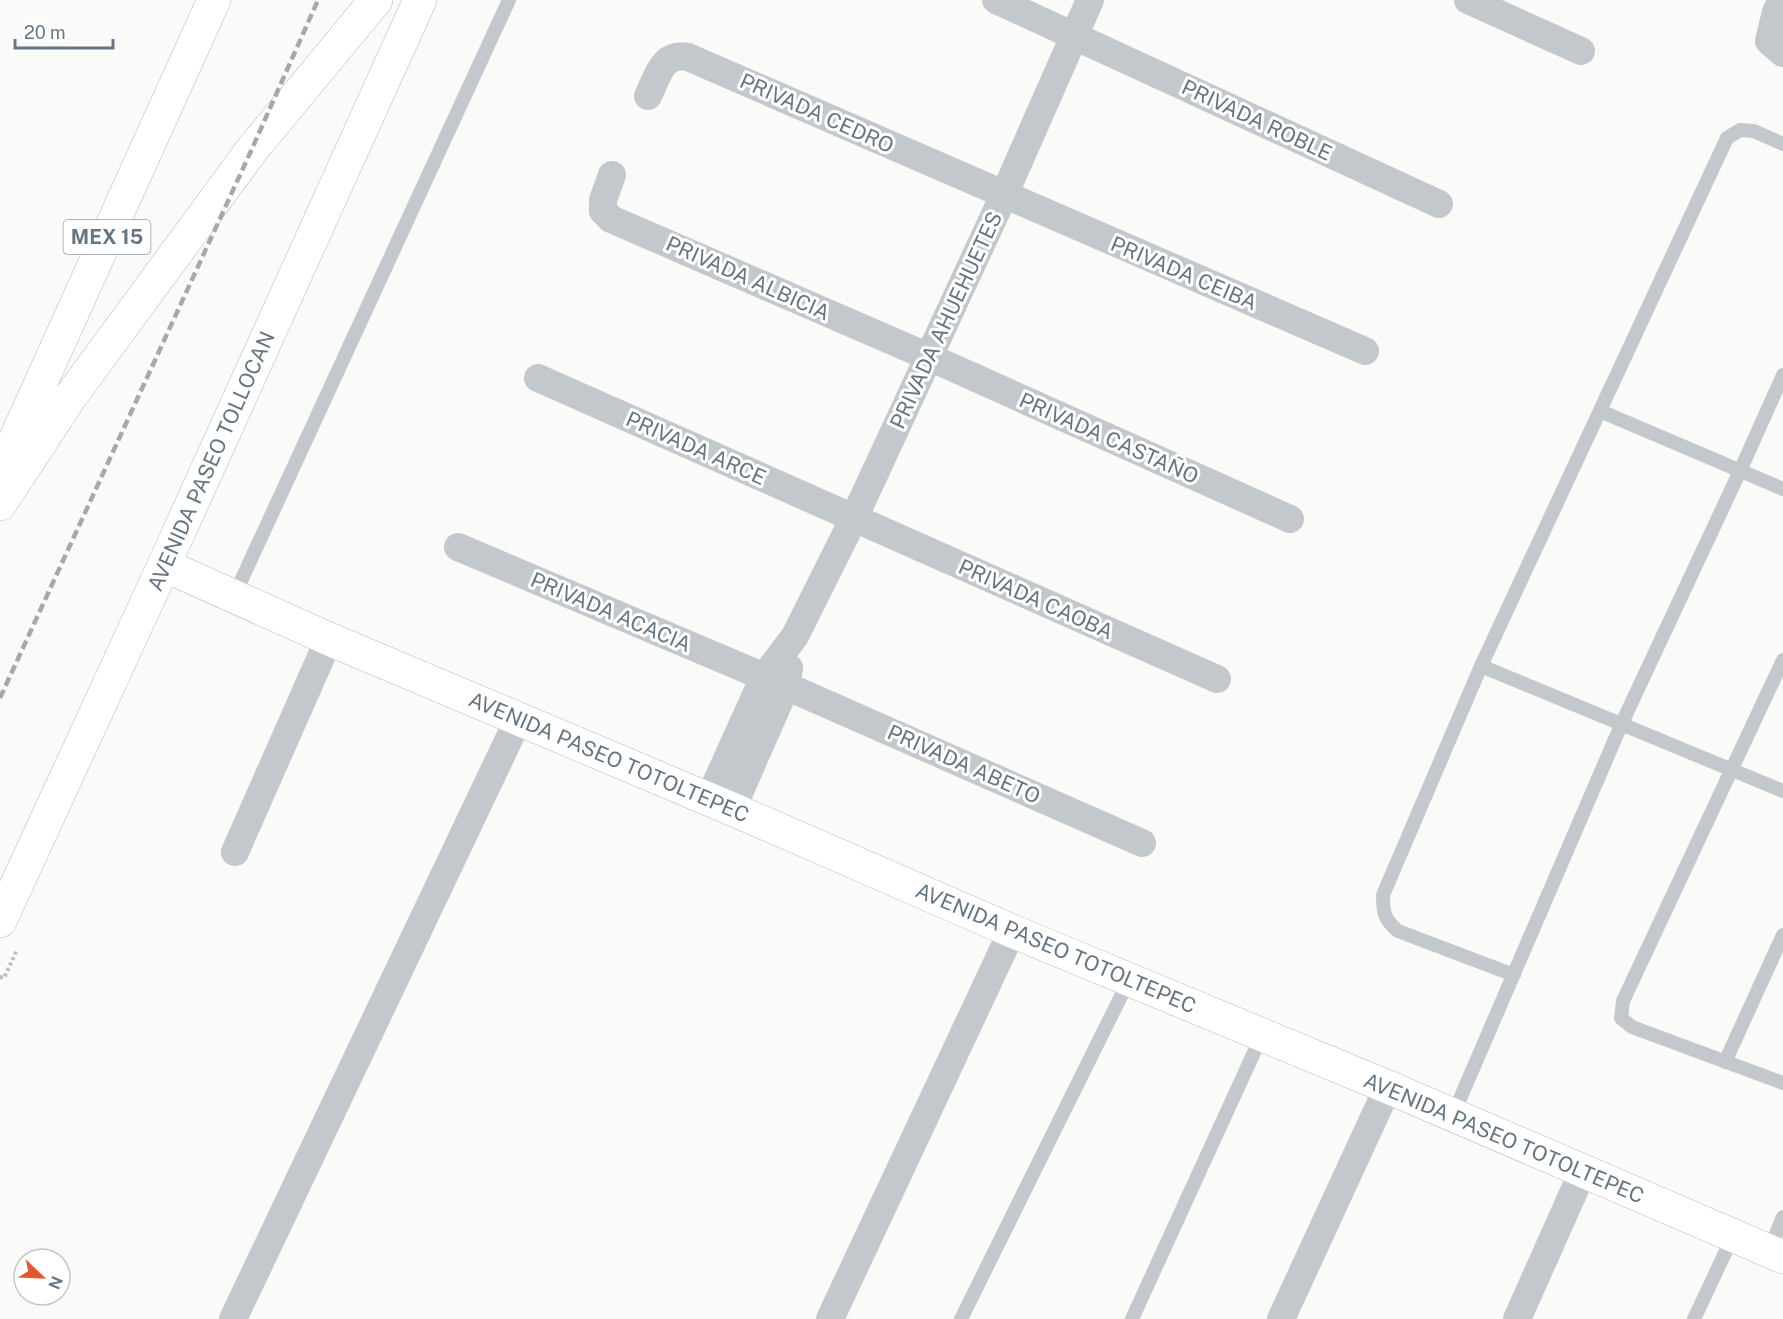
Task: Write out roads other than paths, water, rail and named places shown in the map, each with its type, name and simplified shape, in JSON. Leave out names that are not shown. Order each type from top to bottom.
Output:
[{"type":"main road","name":"MEX 15","points":[[0,473],[214,0]]},
{"type":"main road","points":[[0,504],[71,396],[250,151],[376,0]]},
{"type":"main road","name":"AVENIDA PASEO TOLLOCAN","points":[[0,921],[420,0]]},
{"type":"main road","name":"AVENIDA PASEO TOTOLTEPEC","points":[[164,565],[329,639],[519,718],[1012,931],[1388,1087],[1776,1254]]},
{"type":"street","name":"PRIVADA ROBLE","points":[[996,0],[1439,204]]},
{"type":"street","name":"PRIVADA AHUEHUETES","points":[[720,804],[795,636],[854,518],[1004,195],[1090,0]]},
{"type":"street","points":[[1468,0],[1581,51]]},
{"type":"street","points":[[1782,0],[1776,12],[1769,41],[1783,52]]},
{"type":"street","name":"PRIVADA CEDRO","points":[[648,96],[667,60],[676,55],[688,57],[1004,195]]},
{"type":"street","name":"PRIVADA ALBICIA","points":[[612,175],[603,200],[603,211],[611,219],[929,357]]},
{"type":"street","name":"PRIVADA CEIBA","points":[[1004,195],[1365,351]]},
{"type":"street","name":"PRIVADA CASTAÑO","points":[[929,357],[1290,519]]},
{"type":"street","name":"PRIVADA ARCE","points":[[538,378],[854,518]]},
{"type":"street","name":"PRIVADA CAOBA","points":[[854,518],[1217,679]]},
{"type":"street","name":"PRIVADA ACACIA","points":[[458,547],[775,681]]},
{"type":"street","points":[[235,852],[329,639]]},
{"type":"street","name":"PRIVADA ABETO","points":[[775,681],[1142,843]]},
{"type":"street","points":[[233,1319],[519,718]]},
{"type":"street","points":[[830,1319],[1012,931]]},
{"type":"street","points":[[1281,1319],[1388,1087]]},
{"type":"street","points":[[1517,1319],[1583,1171]]},
{"type":"lane","points":[[234,596],[509,0]]},
{"type":"lane","points":[[1514,975],[1398,931],[1387,921],[1383,908],[1383,895],[1481,666],[1727,138],[1740,130],[1754,131],[1783,144]]},
{"type":"lane","points":[[1454,1115],[1622,723],[1783,375]]},
{"type":"lane","points":[[1600,411],[1783,489]]},
{"type":"lane","points":[[1783,660],[1623,1001],[1621,1018],[1632,1028],[1783,1083]]},
{"type":"lane","points":[[1481,666],[1783,791]]},
{"type":"lane","points":[[1725,1062],[1783,935]]},
{"type":"lane","points":[[961,1319],[1129,980]]},
{"type":"lane","points":[[1132,1319],[1262,1035]]},
{"type":"lane","points":[[1776,1254],[1783,1217]]},
{"type":"lane","points":[[1694,1319],[1733,1236]]},
{"type":"railway","points":[[0,698],[318,0]]}]
